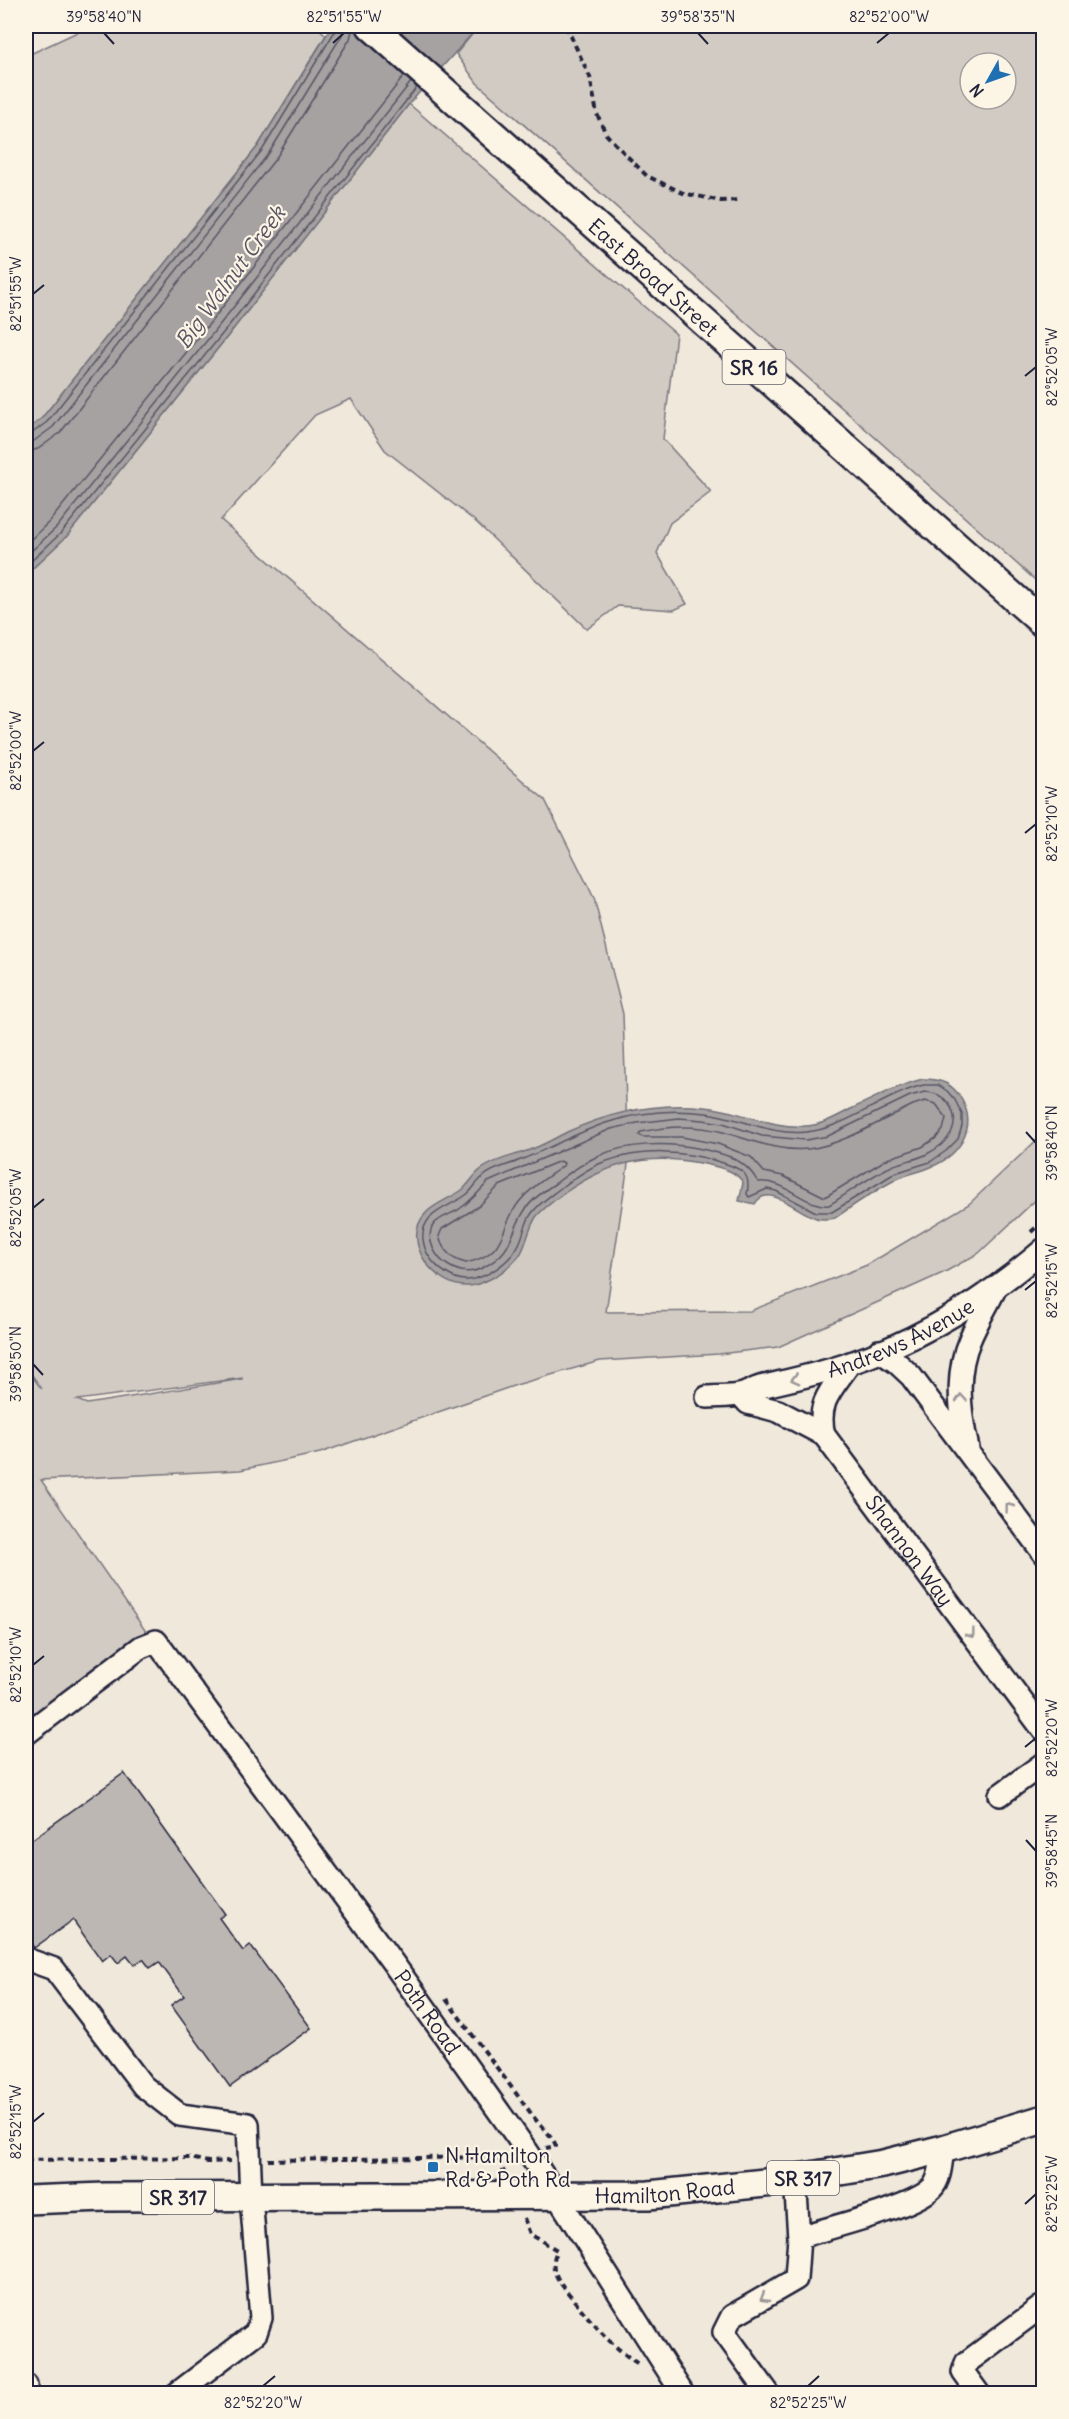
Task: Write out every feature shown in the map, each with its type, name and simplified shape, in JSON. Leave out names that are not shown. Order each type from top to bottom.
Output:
[{"type":"main road","name":"East Broad Street","points":[[371,26],[1044,624]]},
{"type":"main road","name":"Hamilton Road","points":[[26,2200],[649,2195],[795,2179],[883,2164],[944,2149],[1044,2119]]},
{"type":"street","name":"Andrews Avenue","points":[[707,1397],[741,1395],[757,1388],[800,1378],[879,1352],[945,1319],[995,1288],[1044,1249]]},
{"type":"street","points":[[970,1456],[962,1419],[960,1385],[962,1366],[970,1337],[995,1288]]},
{"type":"street","points":[[879,1352],[896,1362],[911,1376],[1044,1554]]},
{"type":"street","points":[[824,1435],[820,1416],[822,1406],[826,1396],[850,1363]]},
{"type":"street","points":[[741,1395],[748,1403],[778,1411],[824,1435]]},
{"type":"street","name":"Shannon Way","points":[[824,1435],[1044,1731]]},
{"type":"street","name":"Poth Road","points":[[26,1734],[141,1647],[156,1641],[393,1963],[557,2195],[682,2394]]},
{"type":"street","points":[[1000,1795],[1044,1763]]},
{"type":"street","points":[[26,1959],[54,1969],[143,2086],[180,2115],[248,2124],[250,2197],[261,2318],[256,2333],[176,2394]]},
{"type":"street","points":[[799,2237],[914,2201],[933,2188],[938,2179],[944,2149]]},
{"type":"street","points":[[769,2394],[724,2332],[732,2316],[795,2279],[799,2237],[795,2179]]},
{"type":"street","points":[[979,2394],[963,2372],[966,2363],[1043,2308]]},
{"type":"path","points":[[566,26],[590,77],[597,114],[606,134],[627,156],[647,176],[682,194],[721,201],[738,200]]},
{"type":"shaded area","points":[[90,26],[316,26],[326,35],[258,146],[42,418],[26,431],[26,56]]},
{"type":"shaded area","points":[[479,26],[1043,26],[1043,587],[477,83],[456,54]]},
{"type":"shaded area","points":[[409,104],[676,334],[663,439],[711,492],[670,523],[657,553],[687,604],[674,610],[618,606],[587,629],[476,522],[385,450],[351,399],[315,415],[221,520],[545,800],[594,898],[623,1014],[628,1164],[606,1312],[750,1311],[867,1265],[969,1204],[1043,1134],[1043,1193],[979,1253],[945,1272],[778,1347],[719,1354],[600,1361],[516,1385],[320,1453],[240,1470],[41,1480],[147,1633],[26,1723],[26,1369],[42,1389],[26,1367],[26,572],[67,536],[227,337]],"holes":[[[242,1378],[242,1379],[87,1404],[77,1400]]]},
{"type":"water","name":"Big Walnut Creek","points":[[332,26],[479,26],[409,104],[227,337],[67,536],[26,572],[26,431],[42,418],[258,146]]},
{"type":"water","points":[[923,1079],[947,1084],[956,1091],[963,1102],[968,1122],[966,1132],[957,1149],[941,1162],[927,1169],[889,1183],[835,1218],[816,1218],[775,1197],[761,1198],[755,1204],[739,1201],[743,1183],[740,1178],[718,1167],[681,1160],[647,1160],[598,1173],[554,1200],[536,1217],[516,1260],[499,1274],[483,1282],[468,1286],[456,1285],[444,1280],[425,1261],[419,1250],[418,1225],[425,1214],[462,1190],[478,1172],[499,1160],[537,1147],[601,1119],[652,1107],[687,1106],[718,1109],[780,1125],[812,1125],[829,1120],[896,1088]]},
{"type":"building","points":[[124,1773],[225,1914],[219,1918],[243,1951],[250,1945],[311,2028],[230,2087],[171,2005],[184,1996],[159,1962],[150,1968],[143,1959],[134,1965],[127,1956],[118,1963],[111,1954],[102,1961],[73,1920],[34,1948],[26,1936],[26,1844]]},
{"type":"place","name":"N Hamilton Rd & Poth Rd","points":[[433,2167]]}]
